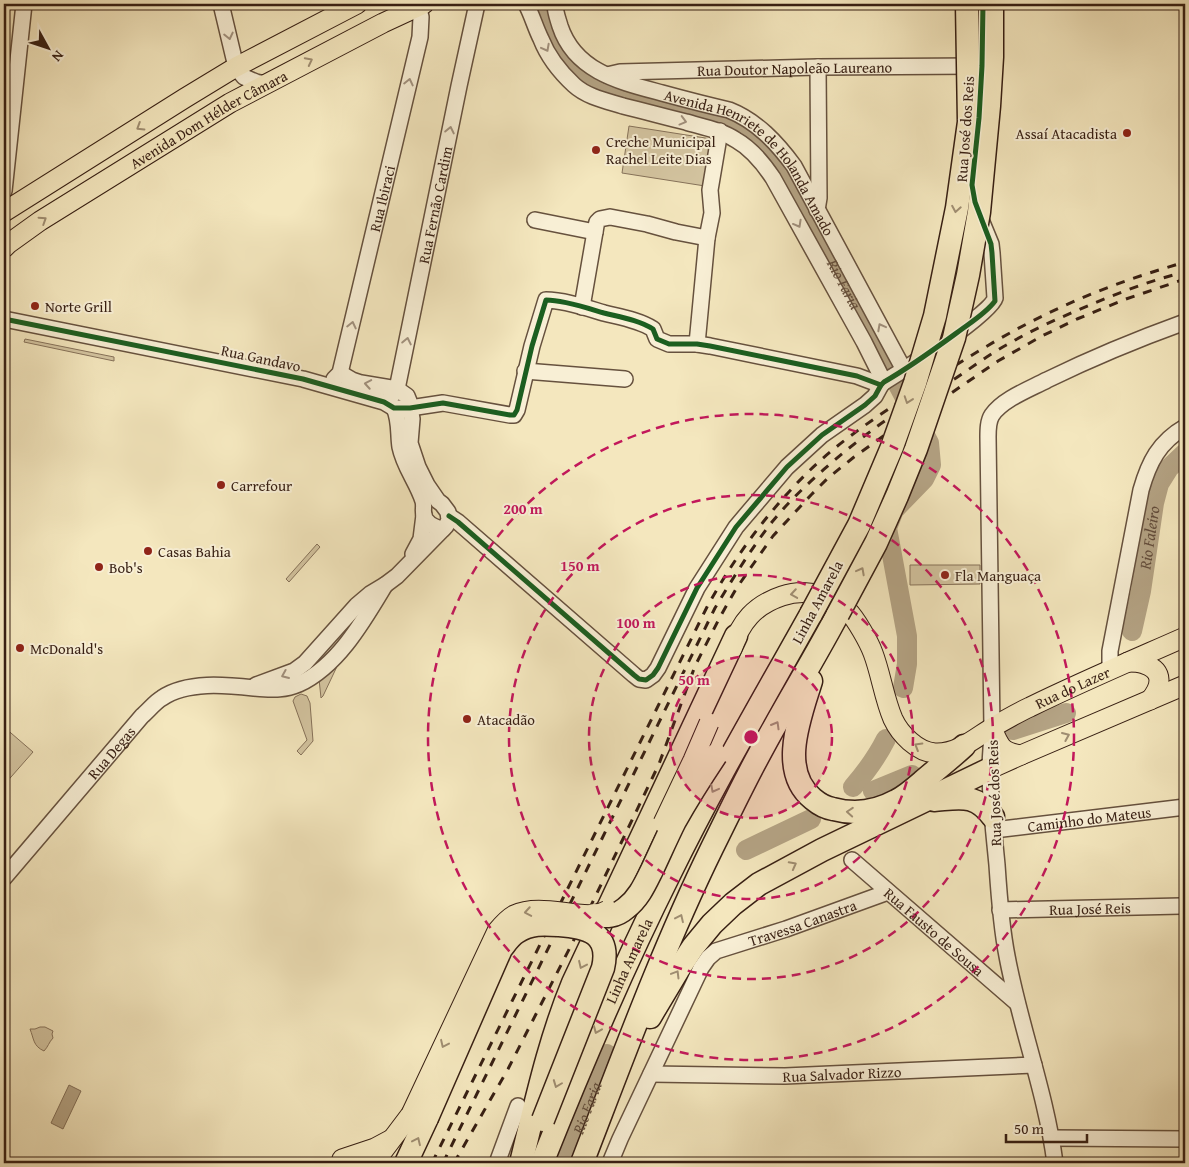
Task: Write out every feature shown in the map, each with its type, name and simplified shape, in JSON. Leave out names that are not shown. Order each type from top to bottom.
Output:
[{"type":"highway","name":"Linha Amarela","points":[[542,1163],[601,1020],[670,873],[858,525],[892,447],[915,383],[935,316],[957,208],[969,122],[967,4]]},
{"type":"highway","name":"Linha Amarela","points":[[582,1163],[674,928],[759,754],[818,652],[876,542],[916,449],[954,338],[979,212],[989,106],[992,57],[992,4]]},
{"type":"highway","points":[[521,1163],[549,1051],[563,1007],[736,636]]},
{"type":"highway","points":[[818,652],[794,749],[795,769],[800,783],[807,794],[818,803],[829,808],[853,813],[866,812],[897,801],[964,746]]},
{"type":"highway","points":[[594,915],[604,917],[616,915],[625,910],[635,900],[642,890],[683,807],[716,755],[780,670]]},
{"type":"highway","points":[[616,1076],[693,947],[712,924],[733,904],[759,884],[822,850],[990,769]]},
{"type":"highway","points":[[926,800],[972,799],[984,806],[993,824]]},
{"type":"highway","points":[[406,1163],[419,1116],[501,949],[509,939],[526,927],[539,924],[576,926],[596,935],[601,940],[605,949],[603,968],[527,1163]]},
{"type":"main road","name":"Avenida Dom Hélder Câmara","points":[[4,212],[185,98],[236,67],[261,55],[333,9],[357,4]]},
{"type":"main road","name":"Avenida Dom Hélder Câmara","points":[[4,248],[48,216],[230,103],[417,4]]},
{"type":"main road","name":"Rua do Lazer","points":[[594,915],[605,912],[617,904],[626,896],[633,885],[709,723],[736,636],[755,610],[773,599],[803,592],[822,595],[848,611],[873,654],[893,720],[909,741],[921,749],[934,753],[946,752],[964,746],[1028,708],[1185,638]]},
{"type":"main road","points":[[1128,662],[1142,663],[1150,666],[1156,672],[1160,683],[1157,692],[1150,700]]},
{"type":"main road","points":[[990,769],[1185,685]]},
{"type":"main road","points":[[992,728],[1000,746],[1005,751],[1010,754],[1021,755]]},
{"type":"main road","points":[[374,1163],[393,1139],[419,1116],[497,931],[514,916],[534,910],[594,915]]},
{"type":"main road","points":[[342,1159],[375,1148],[393,1139]]},
{"type":"street","points":[[4,191],[24,4]]},
{"type":"street","points":[[221,4],[236,67],[244,77],[266,84]]},
{"type":"street","name":"Rua Ibiraci","points":[[340,373],[420,37],[421,17],[417,4]]},
{"type":"street","name":"Rua Fernão Cardim","points":[[397,388],[477,4]]},
{"type":"street","name":"Rua José dos Reis","points":[[891,378],[983,312],[992,304],[995,298],[991,244],[975,202],[972,185],[979,118],[983,4]]},
{"type":"street","name":"Avenida Henriete de Holanda Amado","points":[[543,9],[562,30],[568,45],[586,64],[619,81],[740,114],[770,136],[794,166],[817,210],[891,378]]},
{"type":"street","name":"Avenida Henriete de Holanda Amado","points":[[543,9],[541,39],[563,75],[576,87],[591,96],[612,103],[720,131],[737,140],[763,163],[864,342],[891,378]]},
{"type":"street","name":"Rua Doutor Napoleão Laureano","points":[[606,75],[620,72],[818,67],[982,66]]},
{"type":"street","points":[[817,210],[819,198],[818,67]]},
{"type":"street","points":[[696,344],[707,238],[712,213],[710,190],[720,131]]},
{"type":"street","points":[[582,307],[597,222],[600,219],[610,218],[647,224],[707,238]]},
{"type":"street","points":[[535,220],[595,232]]},
{"type":"street","points":[[625,379],[525,371],[546,300],[554,300],[582,307],[649,326],[653,329],[657,339],[663,343],[696,344],[857,376],[891,378]]},
{"type":"street","name":"Rua Gandavo","points":[[4,319],[303,379],[389,405],[410,408],[442,403],[510,415],[514,414],[525,371]]},
{"type":"street","name":"Rua José dos Reis","points":[[1055,1163],[1052,1138],[1017,1003],[1000,910],[990,769],[992,728],[988,426],[991,416],[1007,401],[1083,363],[1185,322]]},
{"type":"street","points":[[326,385],[340,373],[361,383],[397,388],[407,396],[412,419],[410,443],[418,467],[427,485],[427,520],[433,526],[446,522],[458,522],[634,675],[646,680],[658,668],[697,588],[736,527],[786,467],[822,434],[865,405],[891,378]]},
{"type":"street","points":[[397,388],[390,399],[389,405],[397,414],[400,448],[409,474],[428,507]]},
{"type":"street","points":[[1110,670],[1110,651],[1146,471],[1161,447],[1185,427]]},
{"type":"street","points":[[428,507],[445,508],[446,522]]},
{"type":"street","name":"Rua Degas","points":[[411,560],[421,539],[428,507]]},
{"type":"street","name":"Rua Degas","points":[[251,687],[294,671],[315,652],[370,594],[397,576],[446,522]]},
{"type":"street","name":"Rua Degas","points":[[4,878],[142,716],[162,698],[178,689],[193,686],[251,687],[277,690],[298,684],[315,674],[338,653],[359,628],[386,585]]},
{"type":"street","points":[[315,674],[315,665],[346,627],[351,612]]},
{"type":"street","name":"Caminho do Mateus","points":[[993,824],[1185,806]]},
{"type":"street","name":"Rua Fausto de Sousa","points":[[852,860],[1017,1003]]},
{"type":"street","name":"Travessa Canastra","points":[[651,1074],[701,968],[716,951],[786,929],[888,892]]},
{"type":"street","name":"Rua José Reis","points":[[1000,910],[1181,906]]},
{"type":"street","name":"Rua Salvador Rizzo","points":[[651,1074],[784,1076],[1034,1065]]},
{"type":"street","points":[[610,1163],[651,1074]]},
{"type":"street","points":[[497,1163],[518,1106]]},
{"type":"street","points":[[1052,1138],[1185,1139]]},
{"type":"shaded area","points":[[629,126],[712,139],[705,186],[622,173]]},
{"type":"shaded area","points":[[25,339],[114,357],[114,361],[24,342]]},
{"type":"shaded area","points":[[317,544],[320,547],[289,582],[286,579]]},
{"type":"shaded area","name":"Fla Manguaça","points":[[910,565],[980,565],[980,584],[910,585]]},
{"type":"shaded area","points":[[341,658],[323,696],[321,698],[319,679]]},
{"type":"shaded area","points":[[301,694],[307,696],[310,703],[313,741],[301,755],[297,751],[307,740],[293,701],[295,697]]},
{"type":"shaded area","points":[[4,727],[33,752],[4,785]]},
{"type":"shaded area","points":[[40,1027],[53,1031],[53,1038],[44,1051],[36,1044],[30,1029]]},
{"type":"shaded area","points":[[69,1085],[81,1091],[63,1129],[51,1123]]},
{"type":"waterway","name":"Rio Faria","points":[[544,4],[551,38],[565,59],[581,75],[601,86],[728,123],[752,136],[773,155],[787,176],[929,443],[931,465],[924,479],[894,510],[887,528],[907,636],[907,664],[903,688]]},
{"type":"waterway","name":"Rio Faleiro","points":[[1132,631],[1141,591],[1154,503],[1159,484],[1169,468],[1185,453]]},
{"type":"waterway","name":"Rio Faleiro","points":[[1013,730],[1066,713]]},
{"type":"waterway","name":"Rio Faria","points":[[853,787],[871,764],[886,739]]},
{"type":"waterway","name":"Rio Faleiro","points":[[873,791],[912,775]]},
{"type":"waterway","name":"Rio Faria","points":[[746,850],[811,819]]},
{"type":"waterway","name":"Rio Faria","points":[[566,1163],[607,1054]]},
{"type":"railway","points":[[432,1163],[707,607],[728,571],[777,505],[806,474],[855,433],[928,383],[989,345],[1031,321],[1089,295],[1185,262]]},
{"type":"railway","points":[[443,1163],[715,608],[742,564],[772,522],[807,485],[862,438],[894,415],[956,378],[996,351],[1035,329],[1091,304],[1144,284],[1185,272]]},
{"type":"railway","points":[[454,1163],[508,1069],[584,920],[659,764],[695,666],[736,589],[773,536],[828,478],[854,457],[998,361],[1077,319],[1126,299],[1185,279]]},
{"type":"cycle path","points":[[449,516],[639,679],[646,680],[653,675],[697,588],[736,527],[787,467],[822,435],[865,405],[875,396],[884,382],[924,357],[975,320],[995,301],[991,244],[975,202],[972,185],[979,118],[983,4]]},
{"type":"cycle path","points":[[4,319],[303,379],[384,402],[394,408],[410,408],[443,403],[514,415],[517,410],[532,346],[546,300],[553,300],[642,323],[653,329],[657,339],[669,344],[710,346],[857,376],[881,385]]},
{"type":"place","name":"Assaí Atacadista","points":[[1127,133]]},
{"type":"place","name":"Creche Municipal Rachel Leite Dias","points":[[596,150]]},
{"type":"place","name":"Norte Grill","points":[[35,306]]},
{"type":"place","name":"Carrefour","points":[[221,485]]},
{"type":"place","name":"Casas Bahia","points":[[148,551]]},
{"type":"place","name":"Bob's","points":[[99,567]]},
{"type":"place","name":"Fla Manguaça","points":[[945,575]]},
{"type":"place","name":"McDonald's","points":[[20,648]]},
{"type":"place","name":"Atacadão","points":[[467,719]]}]
